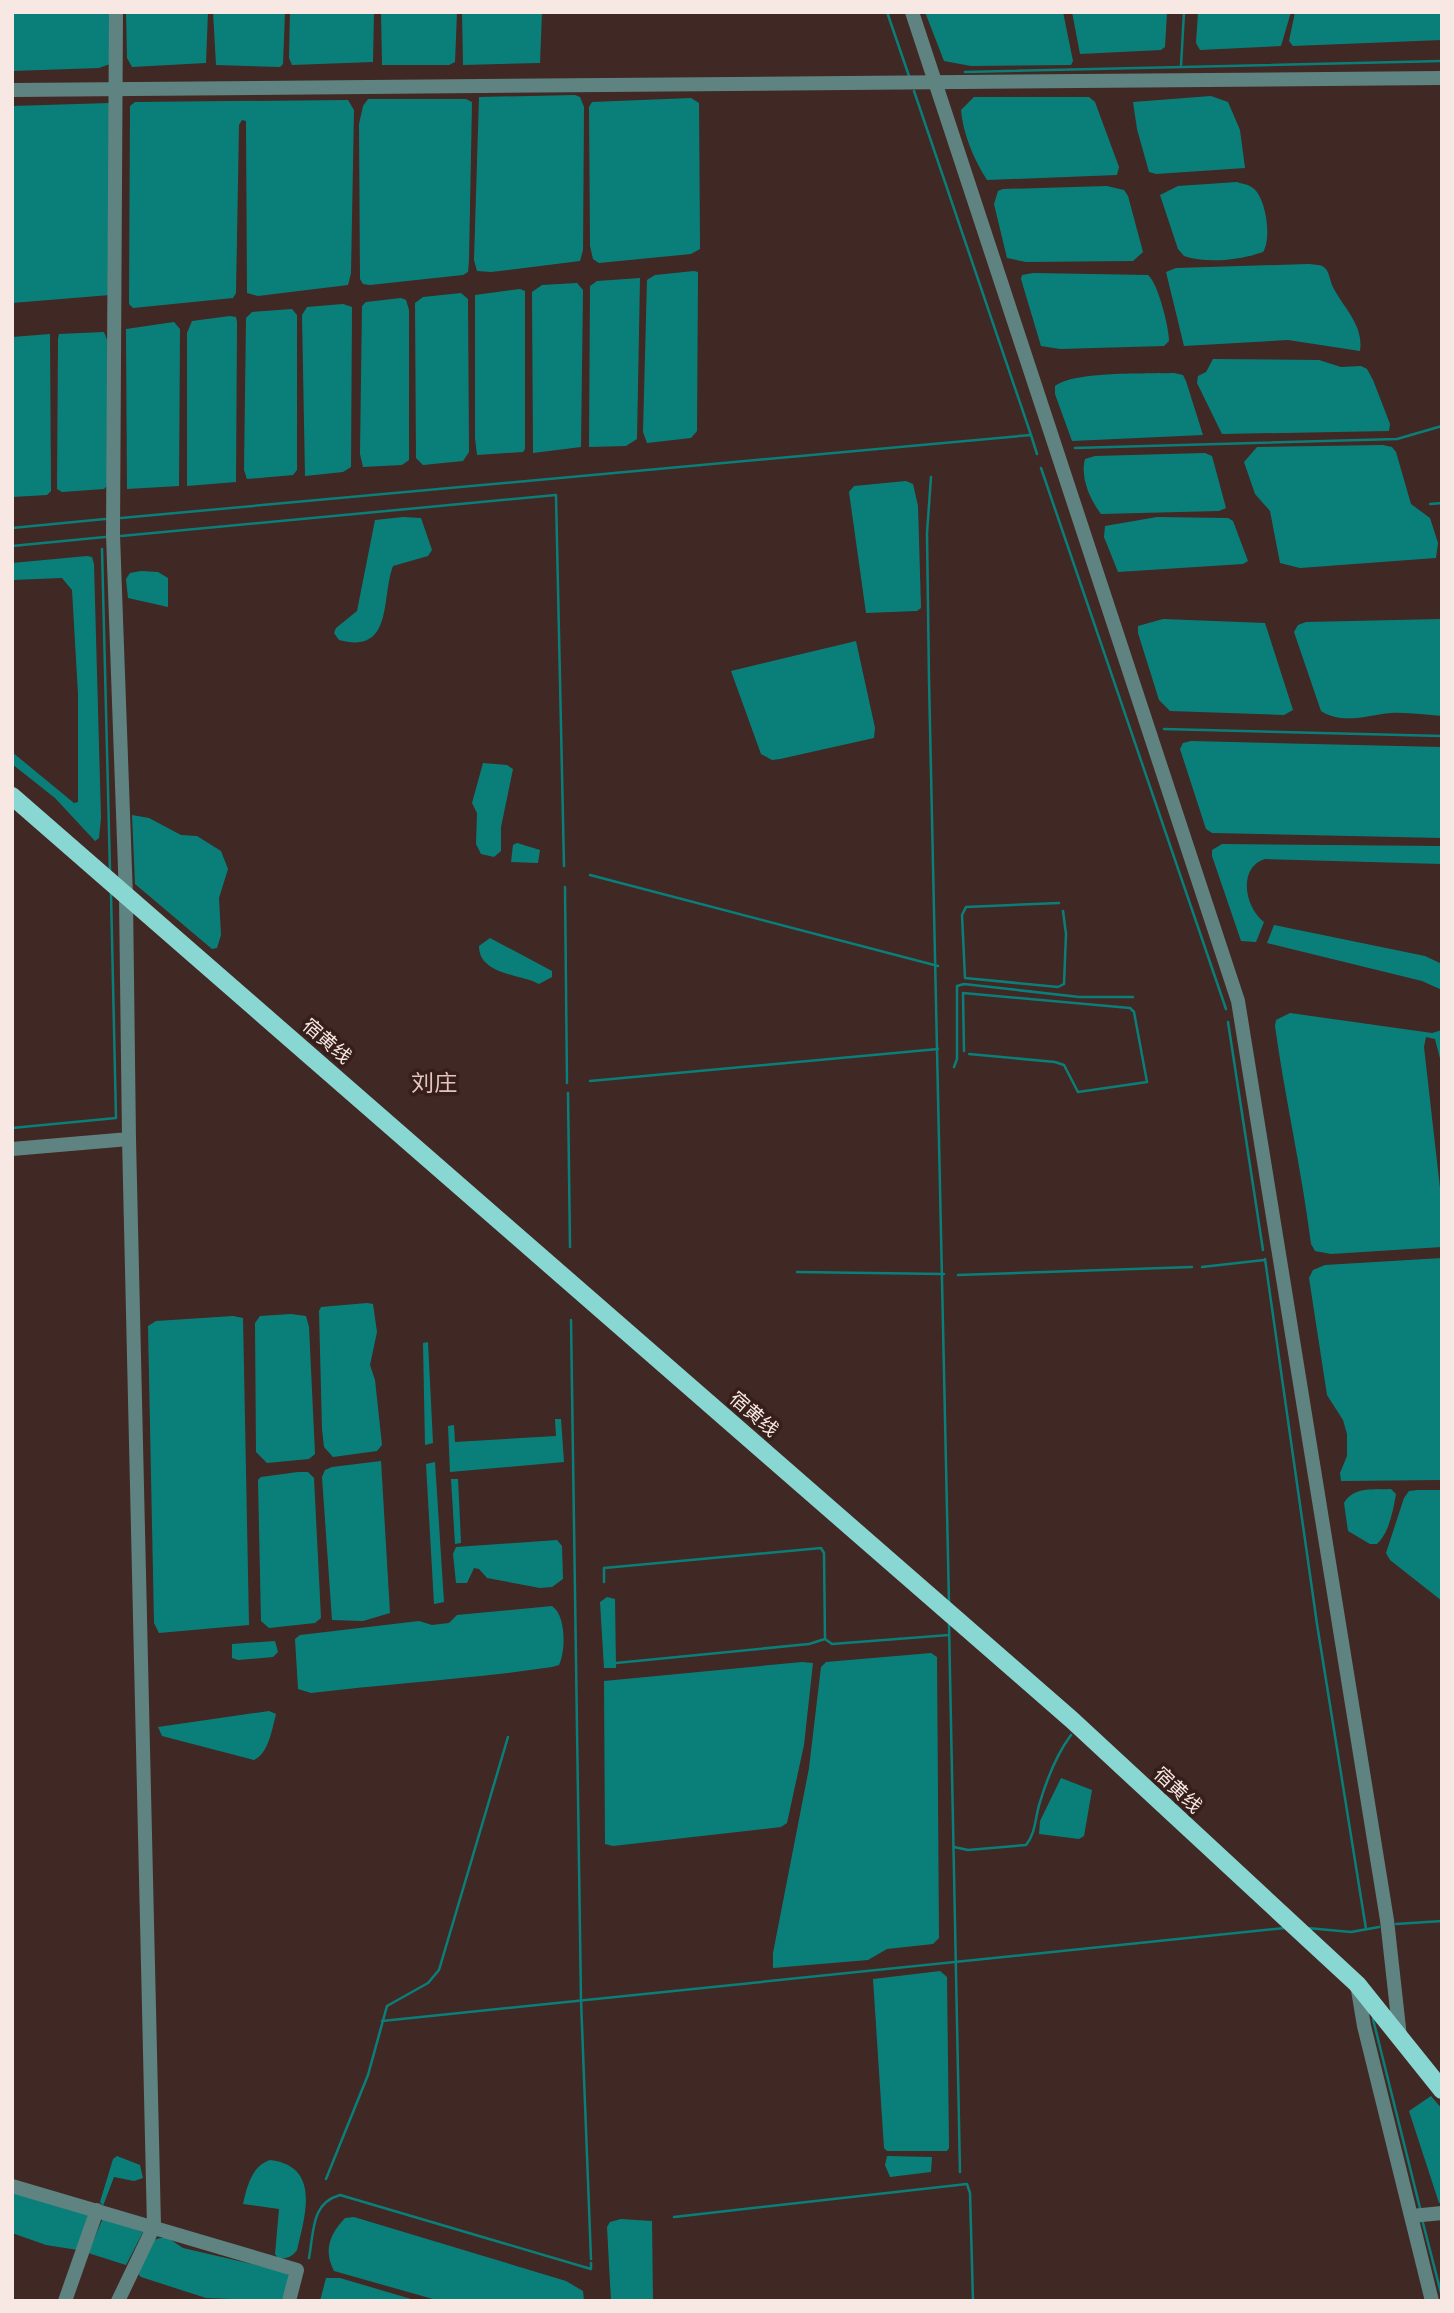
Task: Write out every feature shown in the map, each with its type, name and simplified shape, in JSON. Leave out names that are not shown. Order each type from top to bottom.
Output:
[{"type":"main road","name":"宿黄线","points":[[12,796],[1072,1720],[1357,1984],[1442,2090]]},
{"type":"street","points":[[116,12],[113,535],[126,897],[154,2226],[118,2301]]},
{"type":"street","points":[[912,12],[1238,1001],[1385,1907],[1399,2037]]},
{"type":"street","points":[[12,89],[936,84],[1442,78]]},
{"type":"street","points":[[12,1149],[129,1139]]},
{"type":"street","points":[[1357,1984],[1364,2026],[1432,2301]]},
{"type":"street","points":[[12,2186],[297,2270],[289,2301]]},
{"type":"street","points":[[65,2301],[97,2210]]},
{"type":"street","points":[[1412,2216],[1442,2213]]},
{"type":"water","points":[[12,12],[112,12],[110,64],[99,68],[12,71]]},
{"type":"water","points":[[126,12],[208,12],[206,63],[132,67],[127,58]]},
{"type":"water","points":[[213,12],[285,12],[283,64],[280,67],[216,65]]},
{"type":"water","points":[[290,12],[374,12],[373,62],[292,65],[289,58]]},
{"type":"water","points":[[381,12],[457,12],[455,62],[449,65],[382,65]]},
{"type":"water","points":[[462,12],[542,12],[540,63],[463,65]]},
{"type":"water","points":[[925,12],[1063,12],[1073,61],[1071,65],[971,66],[944,61]]},
{"type":"water","points":[[1072,12],[1167,12],[1165,47],[1161,50],[1080,54]]},
{"type":"water","points":[[1198,12],[1291,12],[1281,46],[1200,50],[1196,43]]},
{"type":"water","points":[[1295,12],[1442,12],[1442,40],[1293,46],[1289,41]]},
{"type":"water","points":[[1211,96],[1228,102],[1240,130],[1245,168],[1156,174],[1149,172],[1137,129],[1133,102]]},
{"type":"water","points":[[479,97],[580,97],[584,107],[583,250],[580,261],[491,272],[477,271],[474,260]]},
{"type":"water","points":[[974,97],[1089,97],[1095,102],[1119,167],[1117,175],[987,180],[970,146],[962,119],[961,110]]},
{"type":"water","points":[[691,98],[699,103],[700,249],[691,254],[599,263],[593,259],[590,246],[589,107],[592,102]]},
{"type":"water","points":[[368,99],[466,99],[472,102],[469,260],[468,272],[463,275],[370,285],[363,284],[360,279],[359,124],[363,106]]},
{"type":"water","points":[[348,100],[354,110],[351,273],[348,285],[258,296],[247,293],[246,121],[242,120],[239,125],[236,293],[233,298],[133,308],[129,304],[130,106],[135,102]]},
{"type":"water","points":[[110,103],[110,295],[12,303],[12,106]]},
{"type":"water","points":[[1237,182],[1253,188],[1261,200],[1267,228],[1263,252],[1224,260],[1184,256],[1178,249],[1160,195],[1178,186]]},
{"type":"water","points":[[1107,186],[1124,190],[1128,196],[1143,252],[1133,261],[1026,262],[1007,258],[994,204],[998,191]]},
{"type":"water","points":[[1309,264],[1322,266],[1327,270],[1333,287],[1356,325],[1360,351],[1288,340],[1184,346],[1166,272],[1176,268]]},
{"type":"water","points":[[698,272],[697,431],[691,438],[647,443],[643,432],[647,280],[655,275]]},
{"type":"water","points":[[1022,275],[1148,275],[1159,296],[1169,341],[1164,346],[1060,349],[1041,346],[1021,279]]},
{"type":"water","points":[[640,278],[637,439],[626,446],[589,447],[590,286],[597,281]]},
{"type":"water","points":[[577,283],[583,290],[581,447],[533,453],[532,292],[542,285]]},
{"type":"water","points":[[520,289],[525,291],[525,449],[523,452],[477,455],[475,295]]},
{"type":"water","points":[[461,293],[468,299],[469,452],[463,461],[423,465],[416,458],[415,303],[423,297]]},
{"type":"water","points":[[401,298],[406,300],[409,310],[409,460],[402,465],[363,467],[360,454],[362,306],[366,302]]},
{"type":"water","points":[[343,304],[352,307],[351,467],[343,472],[305,476],[302,315],[307,307]]},
{"type":"water","points":[[292,309],[297,315],[297,470],[293,475],[247,479],[244,470],[246,318],[252,312]]},
{"type":"water","points":[[236,317],[237,322],[236,482],[187,486],[187,333],[192,321]]},
{"type":"water","points":[[174,322],[180,329],[179,486],[127,489],[126,329]]},
{"type":"water","points":[[104,332],[108,342],[107,486],[104,489],[62,492],[57,489],[59,334]]},
{"type":"water","points":[[50,334],[51,491],[47,495],[12,497],[12,337]]},
{"type":"water","points":[[1213,359],[1319,360],[1341,367],[1361,366],[1367,369],[1373,380],[1390,424],[1389,431],[1222,434],[1197,383],[1198,376],[1206,372]]},
{"type":"water","points":[[1174,373],[1183,375],[1186,381],[1203,435],[1072,441],[1055,394],[1055,386],[1064,381],[1094,376]]},
{"type":"water","points":[[1257,447],[1392,447],[1396,452],[1411,504],[1430,518],[1438,543],[1436,558],[1300,568],[1280,563],[1270,511],[1255,494],[1244,462]]},
{"type":"water","points":[[1205,453],[1212,456],[1226,508],[1219,511],[1101,514],[1085,481],[1085,459],[1095,456]]},
{"type":"water","points":[[906,481],[913,484],[918,506],[921,608],[917,611],[866,613],[849,492],[854,486]]},
{"type":"water","points":[[1157,517],[1228,518],[1233,521],[1248,561],[1243,564],[1118,572],[1104,537],[1105,526]]},
{"type":"water","points":[[421,518],[432,550],[428,556],[393,566],[382,620],[369,639],[357,642],[339,640],[334,633],[336,628],[357,611],[375,520]]},
{"type":"water","points":[[92,557],[94,564],[101,818],[99,838],[95,841],[55,798],[12,764],[12,752],[74,803],[78,802],[78,694],[72,590],[62,578],[12,580],[12,563]]},
{"type":"water","points":[[158,572],[168,578],[168,607],[128,598],[126,579],[130,573]]},
{"type":"water","points":[[1163,619],[1265,623],[1293,710],[1284,715],[1170,711],[1159,700],[1138,633],[1138,626]]},
{"type":"water","points":[[1442,619],[1442,716],[1397,713],[1338,718],[1321,711],[1294,632],[1298,625],[1306,622]]},
{"type":"water","points":[[856,641],[875,728],[874,738],[780,759],[772,760],[761,754],[731,671]]},
{"type":"water","points":[[1191,741],[1442,747],[1442,838],[1212,833],[1206,829],[1180,749],[1183,743]]},
{"type":"water","points":[[483,763],[507,765],[513,769],[501,827],[501,851],[494,857],[481,854],[476,844],[477,813],[472,803]]},
{"type":"water","points":[[132,815],[149,818],[181,835],[197,836],[221,851],[228,869],[219,898],[221,935],[217,948],[212,949],[135,884]]},
{"type":"water","points":[[517,843],[540,850],[538,863],[511,862],[513,845]]},
{"type":"water","points":[[1222,844],[1442,846],[1442,864],[1265,859],[1256,863],[1251,870],[1247,888],[1252,907],[1264,922],[1256,942],[1241,941],[1212,856],[1212,850]]},
{"type":"water","points":[[1274,925],[1425,956],[1442,964],[1442,990],[1422,981],[1267,943]]},
{"type":"water","points":[[490,938],[552,971],[552,977],[539,984],[493,968],[481,956],[479,946]]},
{"type":"water","points":[[1290,1013],[1432,1033],[1442,1030],[1442,1066],[1435,1039],[1426,1037],[1424,1047],[1442,1206],[1442,1247],[1331,1254],[1315,1251],[1311,1244],[1275,1026],[1276,1020]]},
{"type":"water","points":[[1442,1258],[1442,1480],[1341,1481],[1340,1473],[1347,1456],[1347,1434],[1343,1420],[1327,1395],[1309,1278],[1313,1270],[1325,1265]]},
{"type":"water","points":[[373,1304],[377,1332],[370,1365],[375,1380],[382,1445],[377,1451],[333,1457],[324,1447],[322,1429],[319,1311],[321,1307]]},
{"type":"water","points":[[233,1316],[243,1318],[249,1625],[159,1633],[154,1623],[148,1326],[156,1321]]},
{"type":"water","points":[[260,1316],[306,1316],[309,1327],[315,1454],[309,1459],[267,1463],[256,1452],[255,1323]]},
{"type":"water","points":[[428,1342],[433,1443],[425,1445],[423,1343]]},
{"type":"water","points":[[555,1419],[561,1419],[564,1462],[450,1472],[448,1426],[454,1425],[455,1442],[556,1436]]},
{"type":"water","points":[[381,1461],[390,1613],[363,1621],[332,1620],[322,1477],[325,1470],[332,1467]]},
{"type":"water","points":[[435,1462],[444,1602],[434,1604],[426,1464]]},
{"type":"water","points":[[308,1472],[314,1478],[321,1618],[315,1623],[269,1628],[261,1621],[258,1480],[261,1477]]},
{"type":"water","points":[[451,1479],[458,1479],[461,1543],[455,1544]]},
{"type":"water","points":[[1391,1489],[1396,1494],[1392,1514],[1385,1534],[1377,1544],[1370,1544],[1348,1531],[1344,1503],[1348,1498],[1359,1491]]},
{"type":"water","points":[[1442,1490],[1442,1601],[1390,1560],[1386,1553],[1404,1498],[1409,1491]]},
{"type":"water","points":[[557,1540],[562,1546],[563,1579],[552,1587],[540,1588],[487,1578],[479,1569],[474,1568],[467,1583],[456,1583],[453,1554],[456,1547]]},
{"type":"water","points":[[607,1597],[615,1599],[616,1668],[604,1668],[600,1602]]},
{"type":"water","points":[[552,1606],[562,1625],[563,1651],[559,1665],[492,1675],[311,1693],[298,1689],[295,1639],[300,1635],[419,1621],[432,1625],[449,1623],[457,1615]]},
{"type":"water","points":[[275,1641],[278,1652],[273,1657],[238,1660],[232,1658],[232,1644]]},
{"type":"water","points":[[931,1653],[937,1657],[939,1938],[933,1944],[887,1949],[868,1960],[773,1968],[773,1953],[809,1768],[821,1667],[826,1662]]},
{"type":"water","points":[[813,1663],[804,1745],[787,1823],[781,1827],[613,1846],[605,1844],[604,1681]]},
{"type":"water","points":[[269,1711],[276,1714],[271,1733],[263,1752],[254,1760],[162,1736],[158,1727]]},
{"type":"water","points":[[1061,1778],[1092,1790],[1084,1836],[1079,1839],[1039,1834],[1040,1821]]},
{"type":"water","points":[[940,1971],[947,1977],[949,2148],[947,2151],[887,2151],[884,2148],[873,1979]]},
{"type":"water","points":[[1431,2096],[1442,2109],[1442,2203],[1439,2203],[1409,2111]]},
{"type":"water","points":[[117,2156],[140,2165],[143,2178],[134,2181],[114,2177],[103,2206],[100,2202],[113,2159]]},
{"type":"water","points":[[887,2156],[932,2157],[931,2172],[890,2177],[885,2165]]},
{"type":"water","points":[[270,2160],[286,2164],[297,2171],[306,2193],[304,2221],[297,2250],[287,2258],[278,2258],[275,2254],[279,2209],[243,2204],[255,2172]]},
{"type":"water","points":[[12,2191],[89,2212],[78,2250],[46,2245],[12,2233]]},
{"type":"water","points":[[354,2217],[566,2281],[583,2291],[584,2301],[440,2301],[334,2271],[329,2256],[332,2236],[345,2218]]},
{"type":"water","points":[[103,2218],[143,2232],[126,2265],[88,2253]]},
{"type":"water","points":[[621,2219],[652,2221],[653,2301],[611,2301],[607,2227],[610,2222]]},
{"type":"water","points":[[168,2238],[183,2248],[286,2272],[290,2277],[285,2296],[280,2301],[206,2298],[141,2277],[138,2274],[154,2240]]},
{"type":"water","points":[[326,2278],[340,2278],[418,2301],[320,2301]]},
{"type":"waterway","points":[[887,12],[909,76]]},
{"type":"waterway","points":[[1181,66],[1184,12]]},
{"type":"waterway","points":[[965,72],[1442,61]]},
{"type":"waterway","points":[[121,518],[1031,435],[914,91]]},
{"type":"waterway","points":[[1075,448],[1397,439],[1442,426]]},
{"type":"waterway","points":[[1031,435],[1037,454]]},
{"type":"waterway","points":[[1041,468],[1226,1009]]},
{"type":"waterway","points":[[931,477],[927,533],[929,680],[949,1603]]},
{"type":"waterway","points":[[121,536],[556,495],[564,866]]},
{"type":"waterway","points":[[1430,504],[1442,503]]},
{"type":"waterway","points":[[12,528],[105,519]]},
{"type":"waterway","points":[[12,546],[105,537]]},
{"type":"waterway","points":[[102,549],[110,871]]},
{"type":"waterway","points":[[1164,729],[1442,736]]},
{"type":"waterway","points":[[590,875],[938,966]]},
{"type":"waterway","points":[[565,887],[567,1083]]},
{"type":"waterway","points":[[12,1128],[116,1118],[111,894]]},
{"type":"waterway","points":[[1059,903],[966,907],[962,915],[965,978],[1058,987],[1064,984],[1066,934],[1063,911]]},
{"type":"waterway","points":[[954,1067],[957,1059],[957,986],[964,984],[1079,997],[1133,997]]},
{"type":"waterway","points":[[964,1051],[963,993],[1130,1008],[1134,1012],[1147,1082],[1078,1092],[1064,1065],[969,1054]]},
{"type":"waterway","points":[[1228,1022],[1263,1250]]},
{"type":"waterway","points":[[590,1081],[938,1049]]},
{"type":"waterway","points":[[568,1093],[570,1247]]},
{"type":"waterway","points":[[1265,1259],[1317,1624],[1366,1929]]},
{"type":"waterway","points":[[1202,1267],[1264,1260]]},
{"type":"waterway","points":[[958,1275],[1192,1267]]},
{"type":"waterway","points":[[797,1272],[944,1274]]},
{"type":"waterway","points":[[571,1320],[581,2000],[591,2259]]},
{"type":"waterway","points":[[604,1582],[604,1568],[821,1548],[824,1553],[825,1639],[809,1644],[616,1663]]},
{"type":"waterway","points":[[949,1624],[960,2172]]},
{"type":"waterway","points":[[825,1639],[832,1644],[949,1635]]},
{"type":"waterway","points":[[954,1847],[968,1850],[1026,1845],[1034,1830],[1049,1776],[1071,1735]]},
{"type":"waterway","points":[[326,2179],[368,2075],[387,2006],[428,1983],[439,1970],[508,1737]]},
{"type":"waterway","points":[[1396,1924],[1442,1921]]},
{"type":"waterway","points":[[1307,1928],[1351,1932],[1379,1927]]},
{"type":"waterway","points":[[382,2021],[1285,1928]]},
{"type":"waterway","points":[[1373,2019],[1420,2208]]},
{"type":"waterway","points":[[674,2217],[967,2184],[970,2193],[973,2301]]},
{"type":"waterway","points":[[309,2258],[313,2228],[319,2211],[324,2204],[340,2195],[591,2269],[591,2263]]},
{"type":"waterway","points":[[1423,2223],[1442,2297]]},
{"type":"district","name":"刘庄","points":[[434,1083]]}]
